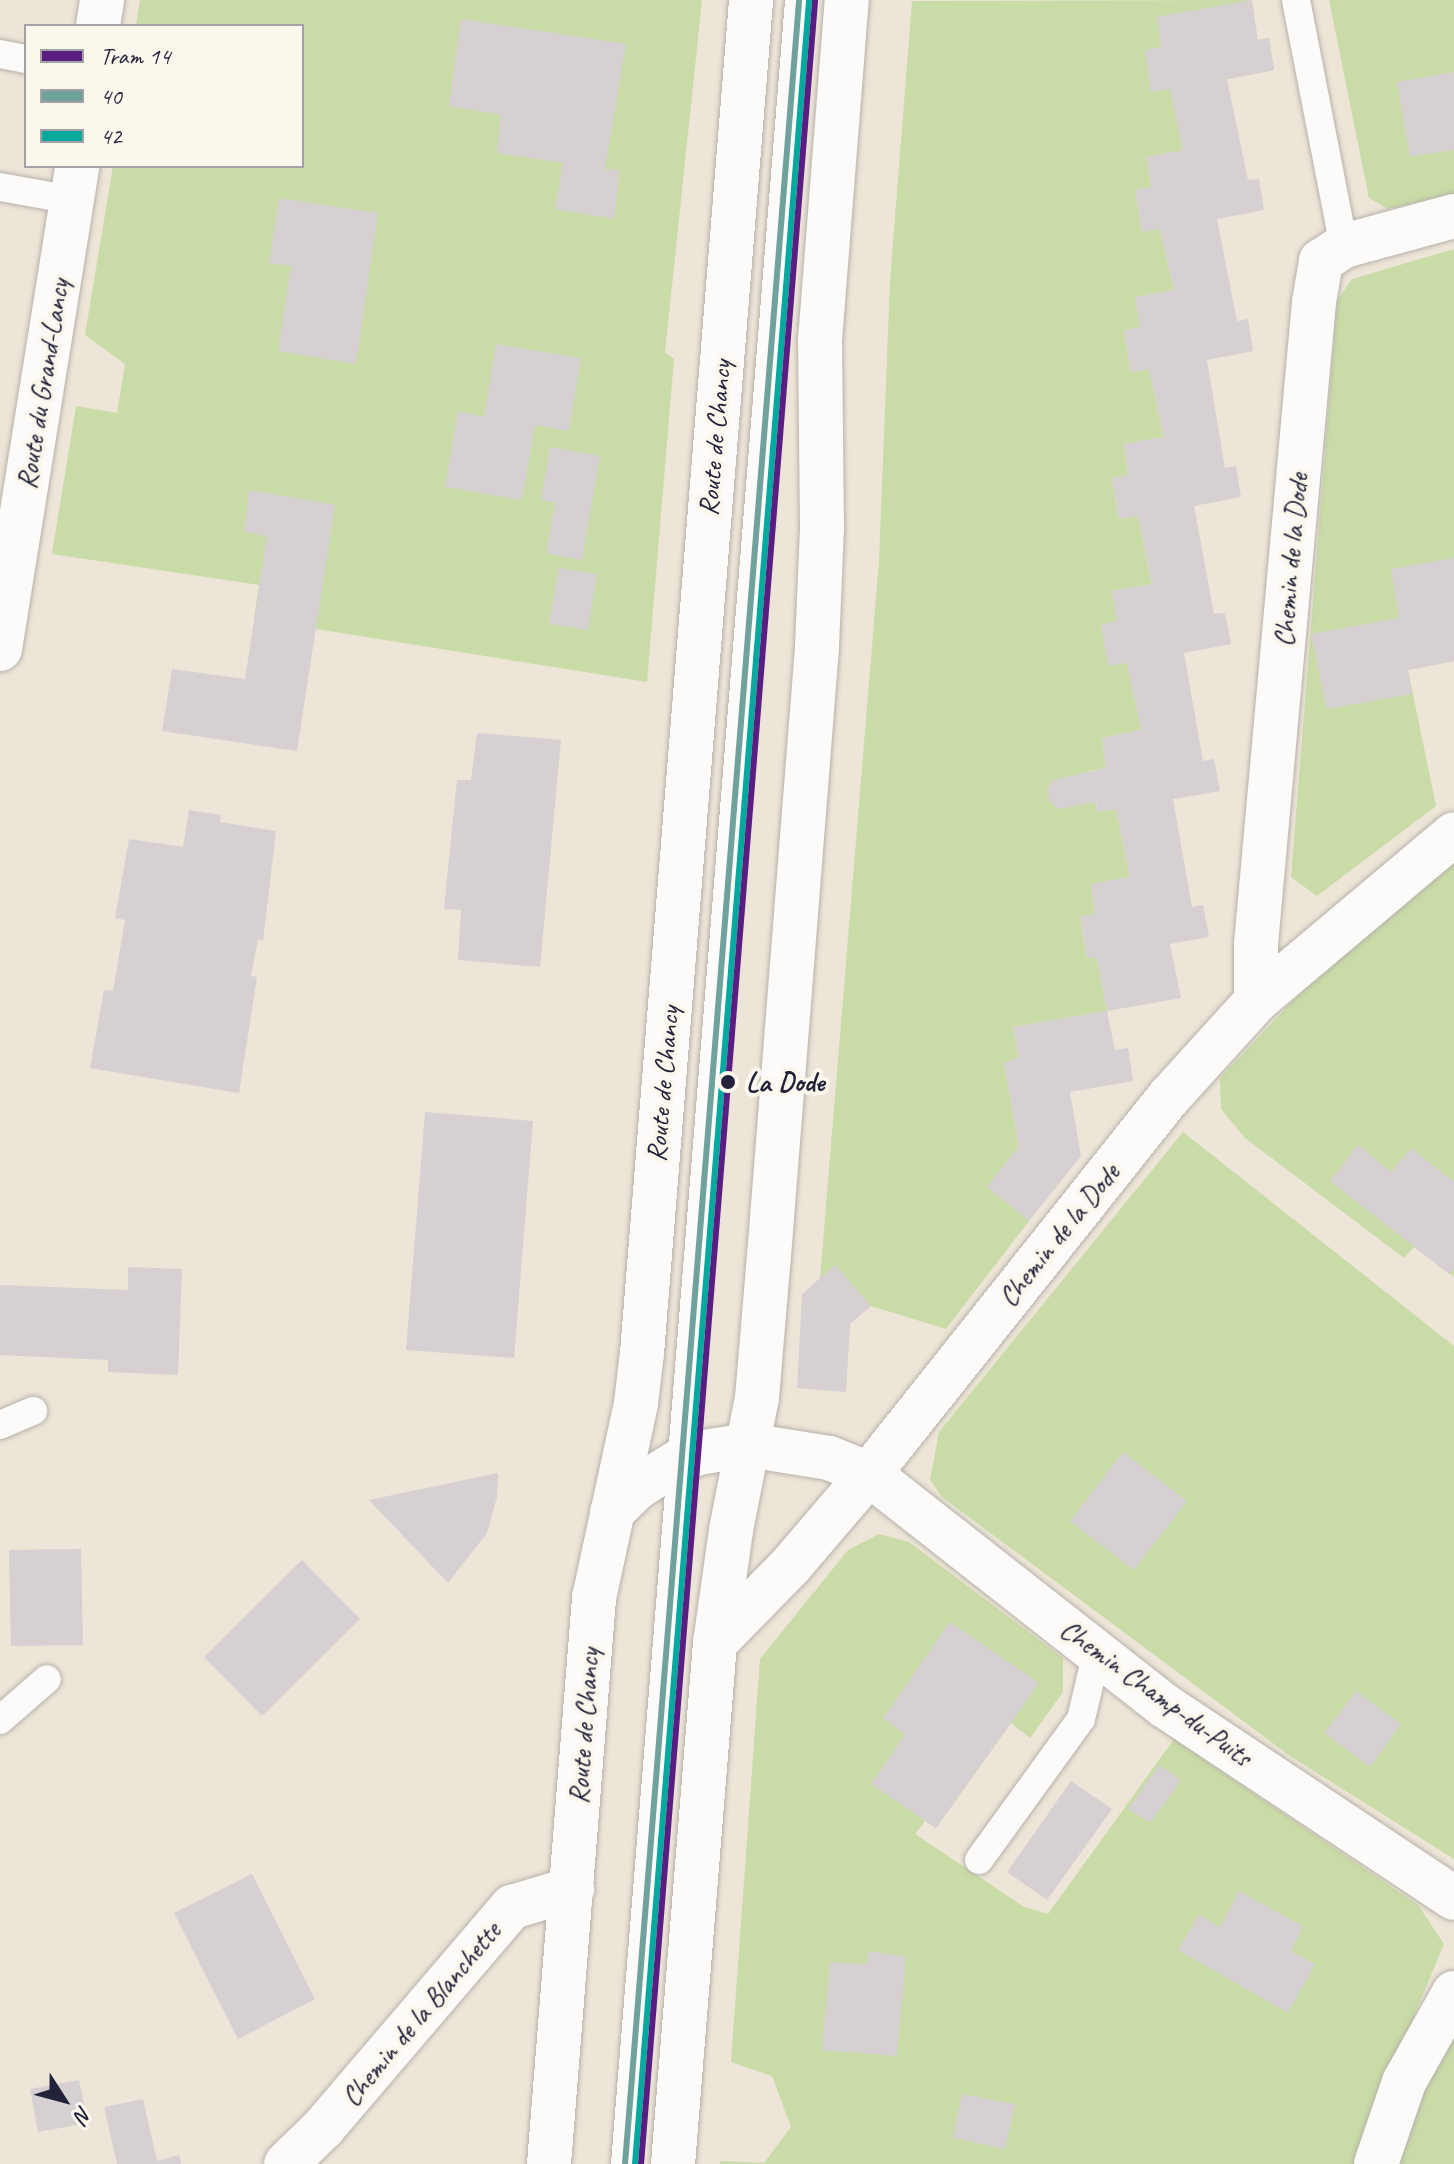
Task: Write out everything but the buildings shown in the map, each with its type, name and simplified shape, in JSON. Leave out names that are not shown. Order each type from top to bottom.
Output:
[{"type":"main road","points":[[98,24],[102,0]]},
{"type":"main road","name":"Route de Chancy","points":[[549,2164],[594,1598],[636,1403],[642,1353],[751,0]]},
{"type":"main road","points":[[673,2164],[715,1643],[757,1398],[817,647],[822,528],[820,340],[847,0]]},
{"type":"main road","name":"Route du Grand-Lancy","points":[[0,645],[75,183]]},
{"type":"main road","points":[[1344,246],[1454,216]]},
{"type":"main road","name":"Chemin de la Dode","points":[[1256,1001],[1256,944],[1314,302],[1321,261],[1344,246]]},
{"type":"main road","name":"Chemin de la Dode","points":[[715,1643],[792,1564],[869,1474],[1170,1096],[1256,1001],[1454,834]]},
{"type":"main road","points":[[612,1512],[651,1478],[681,1460],[698,1453],[748,1445],[829,1458],[869,1474]]},
{"type":"main road","name":"Chemin Champ-du-Puits","points":[[869,1474],[1165,1706],[1454,1898]]},
{"type":"main road","name":"Chemin de la Blanchette","points":[[286,2164],[323,2128],[512,1907],[572,1889]]},
{"type":"main road","points":[[1376,2164],[1404,2082],[1454,1993]]},
{"type":"lane","points":[[625,2164],[799,0]]},
{"type":"lane","points":[[1296,0],[1344,246]]},
{"type":"lane","points":[[0,54],[24,59]]},
{"type":"lane","points":[[0,187],[75,183]]},
{"type":"lane","points":[[0,1425],[33,1411]]},
{"type":"lane","points":[[979,1860],[1081,1719],[1097,1652]]},
{"type":"lane","points":[[0,1720],[47,1679]]},
{"type":"green space","points":[[140,0],[702,0],[665,352],[674,359],[647,682],[254,619],[259,585],[52,554],[76,406],[117,413],[125,364],[85,335],[113,168],[304,168],[304,24],[136,24]]},
{"type":"green space","points":[[1251,0],[1257,40],[1269,38],[1274,70],[1171,90],[1183,150],[1147,157],[1151,187],[1135,191],[1142,231],[1160,229],[1174,290],[1136,297],[1140,327],[1124,331],[1131,372],[1149,369],[1164,437],[1124,444],[1128,475],[1112,478],[1119,519],[1138,516],[1152,584],[1113,591],[1141,730],[1102,738],[1106,768],[1090,771],[1097,812],[1116,809],[1130,877],[1091,884],[1095,914],[1080,917],[1087,958],[1097,958],[1107,1011],[1013,1027],[1019,1058],[1004,1063],[1019,1146],[988,1187],[1029,1221],[946,1329],[871,1306],[820,1279],[879,561],[890,281],[912,1]]},
{"type":"green space","points":[[1329,0],[1454,0],[1454,194],[1388,209],[1369,198]]},
{"type":"green space","points":[[1454,249],[1454,661],[1408,670],[1436,806],[1317,896],[1291,877],[1337,301],[1352,279]]},
{"type":"green space","points":[[1454,860],[1454,1277],[1414,1247],[1404,1258],[1245,1138],[1221,1109],[1220,1078],[1300,993]]},
{"type":"green space","points":[[1183,1132],[1454,1346],[1454,1859],[1290,1756],[942,1497],[930,1480],[939,1432]]},
{"type":"green space","points":[[879,1534],[909,1542],[1063,1658],[1063,1692],[1030,1738],[1011,1723],[936,1828],[925,1821],[915,1834],[1024,1907],[1048,1914],[1174,1739],[1418,1905],[1444,1944],[1363,2138],[1356,2164],[720,2164],[720,2161],[764,2163],[791,2127],[772,2076],[731,2062],[760,1659],[848,1550]]},
{"type":"green space","points":[[1454,2028],[1454,2164],[1395,2164],[1429,2073]]},
{"type":"tram line","name":"14","points":[[641,2164],[815,0]]},
{"type":"transit line","name":"40","points":[[625,2164],[799,0]]},
{"type":"transit line","name":"42","points":[[635,2164],[809,1]]},
{"type":"place","name":"La Dode","points":[[728,1082]]}]
